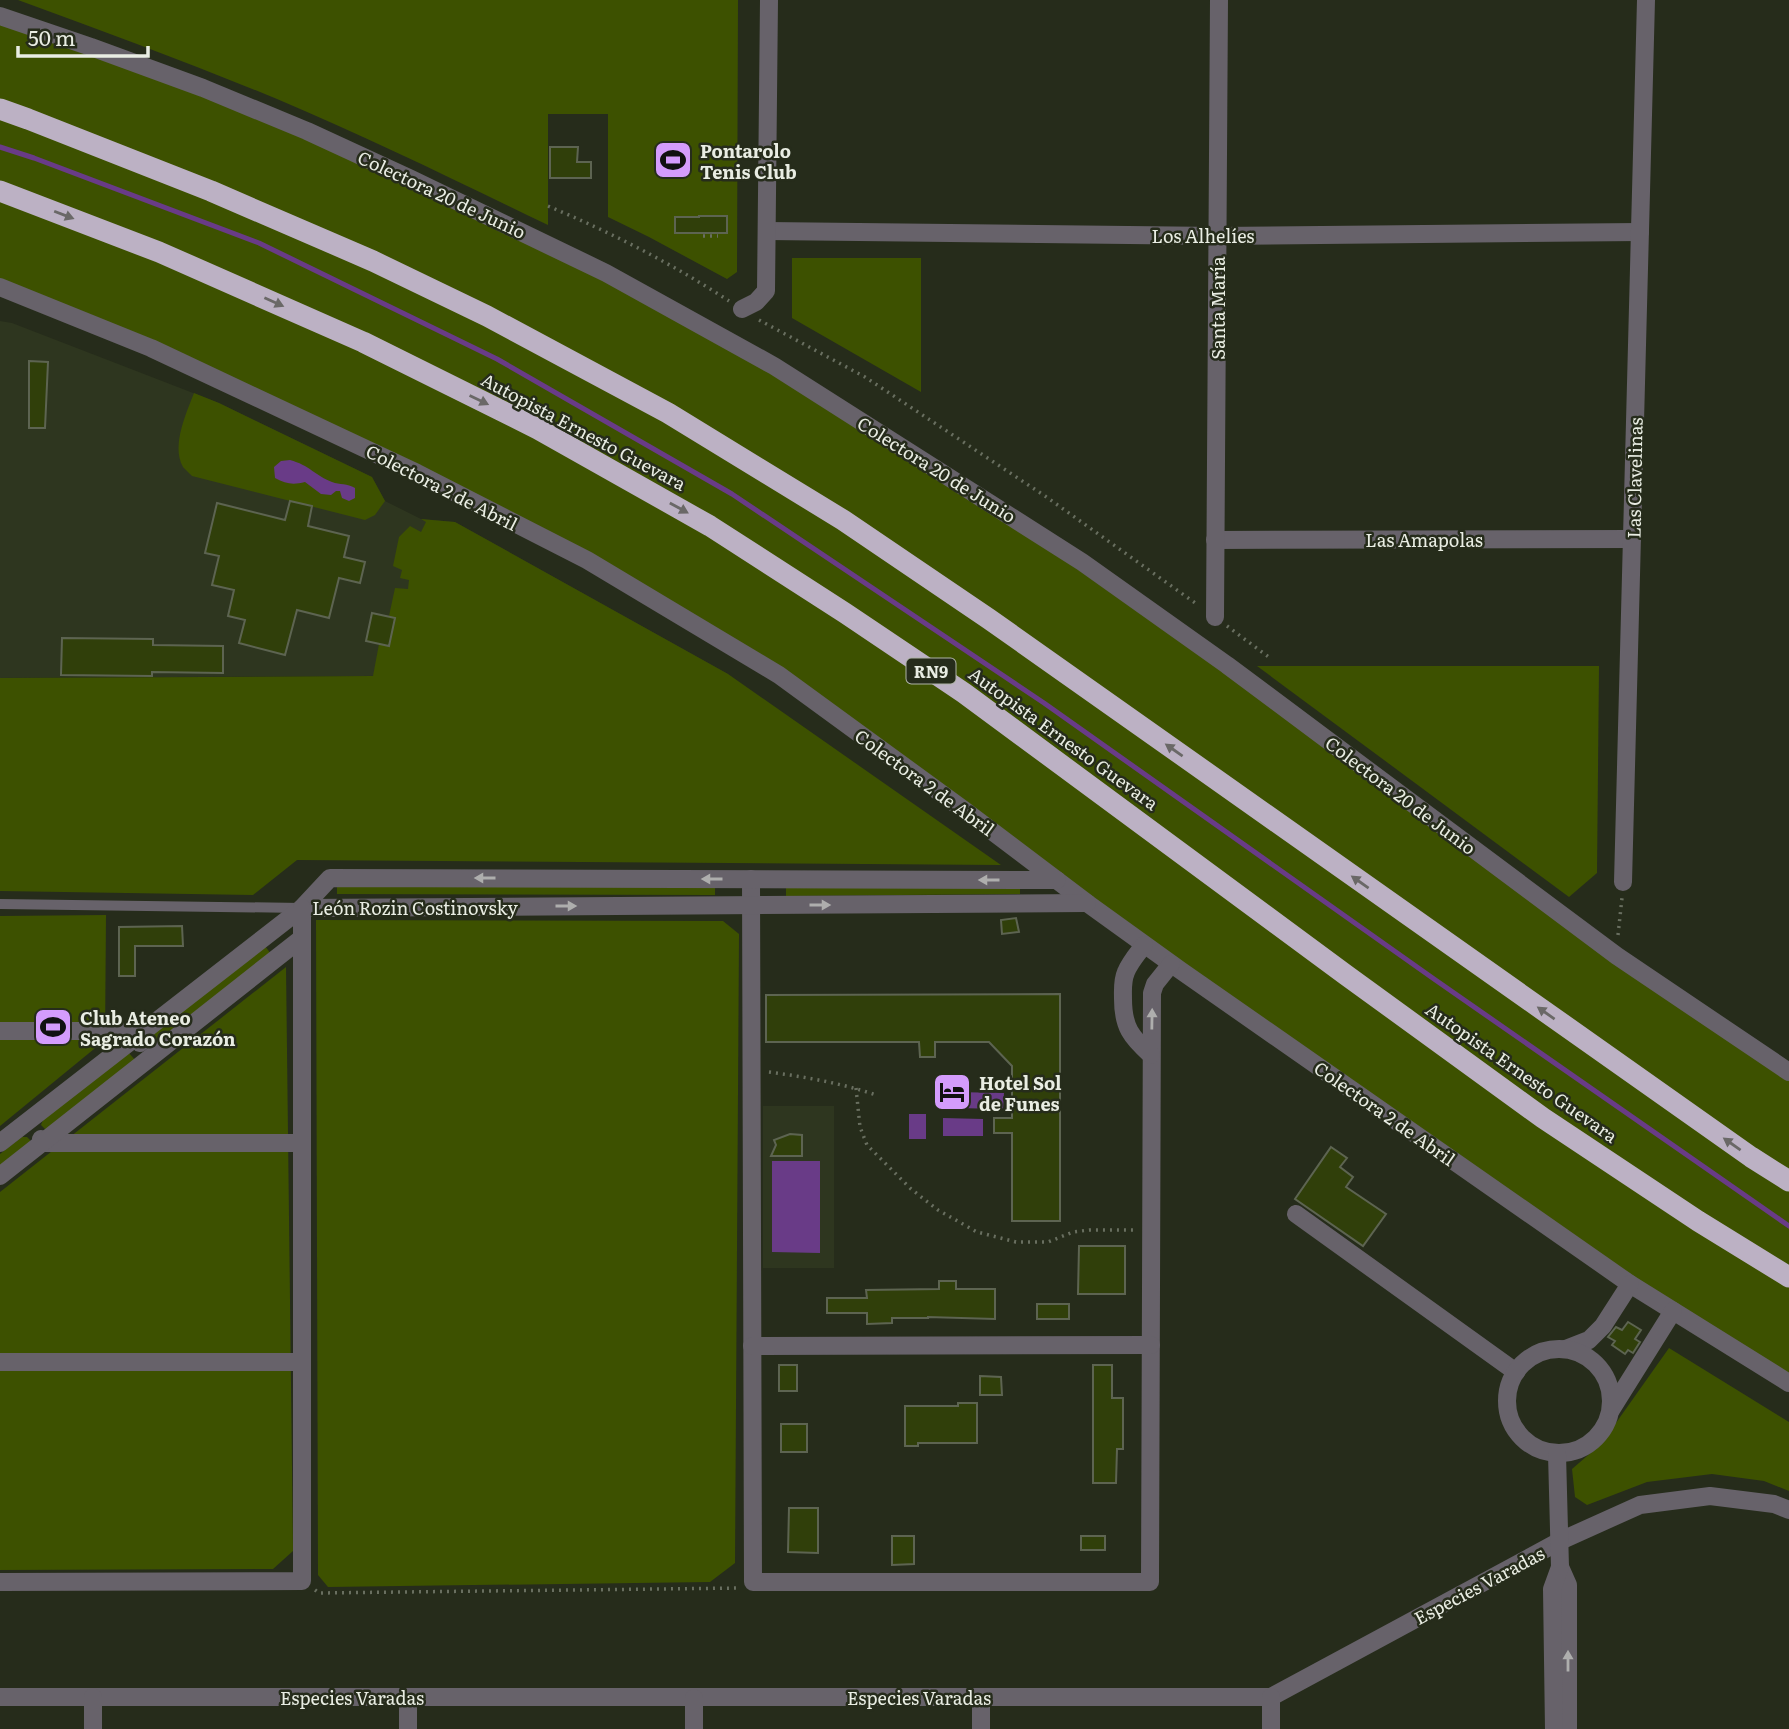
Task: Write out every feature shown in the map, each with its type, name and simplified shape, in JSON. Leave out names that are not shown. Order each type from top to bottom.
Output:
[{"type":"highway","points":[[0,109],[211,191],[373,261],[487,316],[668,413],[843,520],[989,619],[1751,1157],[1789,1181]]},
{"type":"highway","name":"Autopista Ernesto Guevara","points":[[0,191],[159,252],[363,342],[538,429],[710,526],[964,693],[1544,1118],[1698,1221],[1789,1276]]},
{"type":"street","points":[[742,309],[756,302],[766,291],[769,0]]},
{"type":"street","name":"Santa María","points":[[1215,617],[1219,0]]},
{"type":"street","name":"Las Clavelinas","points":[[1623,881],[1646,0]]},
{"type":"street","name":"Colectora 20 de Junio","points":[[0,16],[203,88],[411,178],[606,273],[774,366],[1082,562],[1227,665],[1616,956],[1789,1072]]},
{"type":"street","name":"Los Alhelíes","points":[[767,231],[1218,236],[1640,232]]},
{"type":"street","name":"Colectora 2 de Abril","points":[[0,287],[151,348],[417,473],[587,560],[779,676],[1171,964],[1630,1284],[1789,1383]]},
{"type":"street","name":"Las Amapolas","points":[[1215,540],[1632,539]]},
{"type":"street","name":"León Rozin Costinovsky","points":[[302,908],[330,878],[1057,880]]},
{"type":"street","points":[[751,879],[753,1582],[1150,1583],[1153,988],[1171,964]]},
{"type":"street","name":"León Rozin Costinovsky","points":[[302,908],[1087,903]]},
{"type":"street","points":[[0,1582],[302,1581],[302,908]]},
{"type":"street","points":[[0,1143],[302,908]]},
{"type":"street","points":[[0,1176],[302,938]]},
{"type":"street","points":[[1144,945],[1125,973],[1124,1019],[1134,1039],[1151,1055]]},
{"type":"street","points":[[0,1031],[121,1031],[136,1037],[151,1057]]},
{"type":"street","points":[[29,1121],[43,1143]]},
{"type":"street","points":[[43,1143],[302,1143]]},
{"type":"street","points":[[1296,1214],[1516,1372]]},
{"type":"street","points":[[1630,1284],[1603,1326],[1589,1340],[1566,1349],[1538,1354],[1526,1361],[1516,1372],[1509,1386],[1509,1417],[1528,1443],[1541,1451],[1557,1454],[1576,1451],[1592,1442],[1605,1428],[1611,1410],[1674,1311]]},
{"type":"street","points":[[752,1346],[1151,1345]]},
{"type":"street","points":[[1566,1349],[1582,1354],[1596,1364],[1606,1377],[1611,1394],[1611,1410]]},
{"type":"street","points":[[0,1362],[302,1362]]},
{"type":"street","points":[[1554,1729],[1552,1589],[1560,1567],[1557,1454]]},
{"type":"street","name":"Especies Varadas","points":[[0,1697],[1271,1698],[1560,1541],[1640,1505],[1710,1496],[1774,1504],[1789,1510]]},
{"type":"street","points":[[1560,1567],[1568,1585],[1568,1729]]},
{"type":"street","points":[[93,1697],[93,1729]]},
{"type":"street","points":[[408,1697],[408,1729]]},
{"type":"street","points":[[694,1698],[694,1729]]},
{"type":"street","points":[[981,1698],[981,1729]]},
{"type":"street","points":[[1271,1698],[1271,1729]]},
{"type":"lane","points":[[0,904],[302,908]]},
{"type":"path","points":[[548,206],[602,229],[689,275],[766,325],[875,384],[1045,496],[1270,658]]},
{"type":"path","points":[[703,236],[718,236]]},
{"type":"path","points":[[1616,956],[1623,881]]},
{"type":"path","points":[[752,1070],[815,1079],[856,1088],[876,1096]]},
{"type":"path","points":[[856,1088],[860,1127],[867,1145],[911,1189],[938,1210],[977,1232],[1016,1242],[1048,1242],[1073,1232],[1151,1229]]},
{"type":"path","points":[[302,1581],[318,1593],[738,1589],[753,1582]]},
{"type":"shaded area","points":[[0,321],[12,323],[219,403],[372,477],[385,501],[421,519],[455,522],[728,674],[0,678]]},
{"type":"shaded area","points":[[290,460],[332,482],[355,488],[355,498],[349,501],[342,498],[340,491],[331,495],[321,494],[305,482],[290,483],[275,478],[274,467],[281,461]]},
{"type":"shaded area","points":[[955,1092],[1004,1093],[1003,1109],[955,1108]]},
{"type":"shaded area","points":[[763,1106],[834,1106],[834,1268],[763,1268]]},
{"type":"shaded area","points":[[909,1114],[926,1114],[926,1139],[909,1139]]},
{"type":"shaded area","points":[[943,1118],[983,1119],[983,1136],[943,1136]]},
{"type":"shaded area","points":[[772,1161],[820,1161],[820,1253],[772,1252]]},
{"type":"green space","points":[[18,0],[738,0],[737,272],[727,279],[608,217],[608,114],[548,114],[548,225],[277,99]]},
{"type":"green space","points":[[0,16],[91,47],[548,244],[913,453],[1789,1072],[1789,1383],[1630,1284],[779,675],[587,560],[0,287]]},
{"type":"green space","points":[[792,258],[921,258],[921,392],[792,318]]},
{"type":"green space","points":[[194,393],[372,477],[385,501],[375,515],[365,520],[192,476],[183,467],[180,459],[179,440]]},
{"type":"green space","points":[[421,519],[455,522],[728,674],[1001,865],[297,860],[253,895],[0,891],[0,678],[373,676],[379,644],[389,645],[395,618],[389,616],[395,588],[408,589],[409,580],[400,578],[402,570],[393,566],[399,537],[410,526],[421,532],[426,522]]},
{"type":"green space","points":[[1257,666],[1599,666],[1597,873],[1569,897]]},
{"type":"green space","points":[[337,887],[715,887],[715,895],[337,894]]},
{"type":"green space","points":[[1020,887],[1020,894],[786,896],[786,888]]},
{"type":"green space","name":"Club Ateneo Sagrado Corazón","points":[[106,915],[105,1040],[0,1126],[0,916]]},
{"type":"green space","points":[[316,920],[723,921],[739,934],[735,1563],[710,1582],[328,1587],[318,1575]]},
{"type":"green space","points":[[265,946],[271,954],[156,1045],[151,1042],[152,1035]]},
{"type":"green space","points":[[286,967],[293,1551],[273,1569],[0,1570],[0,1192]]},
{"type":"green space","points":[[129,1053],[135,1060],[51,1128],[45,1129],[41,1125],[43,1120]]},
{"type":"green space","points":[[22,1137],[30,1140],[30,1145],[0,1168],[0,1154]]},
{"type":"green space","points":[[1669,1348],[1789,1422],[1789,1491],[1764,1481],[1712,1474],[1647,1482],[1587,1505],[1575,1497],[1572,1469],[1601,1444]]},
{"type":"building","points":[[550,147],[578,147],[577,162],[591,162],[591,178],[550,178]]},
{"type":"building","points":[[727,216],[727,233],[675,233],[675,217]]},
{"type":"building","points":[[29,361],[48,362],[45,428],[29,428]]},
{"type":"building","points":[[290,501],[312,506],[308,526],[349,536],[344,557],[365,562],[360,583],[339,578],[329,618],[297,610],[285,655],[239,643],[245,620],[228,616],[234,590],[212,585],[219,556],[205,553],[217,503],[285,520]]},
{"type":"building","points":[[372,613],[395,618],[389,646],[366,641]]},
{"type":"building","points":[[62,638],[153,639],[153,645],[223,646],[223,673],[152,672],[152,676],[61,675]]},
{"type":"building","points":[[1016,918],[1019,932],[1002,934],[1001,920]]},
{"type":"building","points":[[182,926],[183,946],[135,946],[135,976],[119,976],[119,927]]},
{"type":"building","points":[[1060,994],[1060,1221],[1012,1221],[1012,1133],[994,1133],[994,1118],[1012,1118],[1012,1066],[989,1042],[935,1042],[935,1057],[920,1057],[919,1042],[766,1042],[766,995]]},
{"type":"building","points":[[790,1134],[802,1135],[802,1156],[771,1156],[776,1145],[774,1140]]},
{"type":"building","points":[[1331,1147],[1347,1158],[1340,1167],[1353,1177],[1346,1187],[1386,1214],[1363,1246],[1295,1199]]},
{"type":"building","points":[[1079,1246],[1125,1246],[1125,1294],[1078,1294]]},
{"type":"building","points":[[939,1281],[956,1281],[956,1289],[995,1289],[995,1319],[892,1318],[892,1323],[867,1324],[867,1313],[827,1313],[827,1298],[867,1298],[866,1290],[939,1289]]},
{"type":"building","points":[[1037,1304],[1069,1304],[1069,1319],[1037,1319]]},
{"type":"building","points":[[1628,1322],[1641,1330],[1635,1339],[1640,1342],[1633,1353],[1628,1350],[1625,1354],[1612,1345],[1615,1341],[1608,1337],[1616,1327],[1622,1330]]},
{"type":"building","points":[[779,1365],[797,1365],[797,1391],[779,1391]]},
{"type":"building","points":[[1093,1365],[1112,1365],[1112,1398],[1123,1398],[1123,1449],[1117,1449],[1116,1483],[1093,1483]]},
{"type":"building","points":[[980,1376],[1001,1377],[1002,1395],[980,1395]]},
{"type":"building","points":[[958,1403],[977,1403],[977,1443],[918,1443],[918,1446],[905,1446],[905,1406],[958,1406]]},
{"type":"building","points":[[781,1424],[807,1424],[807,1452],[781,1452]]},
{"type":"building","points":[[789,1508],[818,1508],[818,1553],[788,1552]]},
{"type":"building","points":[[892,1536],[914,1536],[914,1564],[892,1565]]},
{"type":"building","points":[[1081,1536],[1105,1536],[1105,1550],[1081,1550]]},
{"type":"waterway","points":[[0,147],[259,243],[497,359],[732,494],[1044,703],[1789,1226]]},
{"type":"place","name":"Pontarolo Tenis Club","points":[[673,160]]},
{"type":"place","name":"Club Ateneo Sagrado Corazón","points":[[53,1027]]},
{"type":"place","name":"Hotel Sol de Funes","points":[[952,1092]]}]
